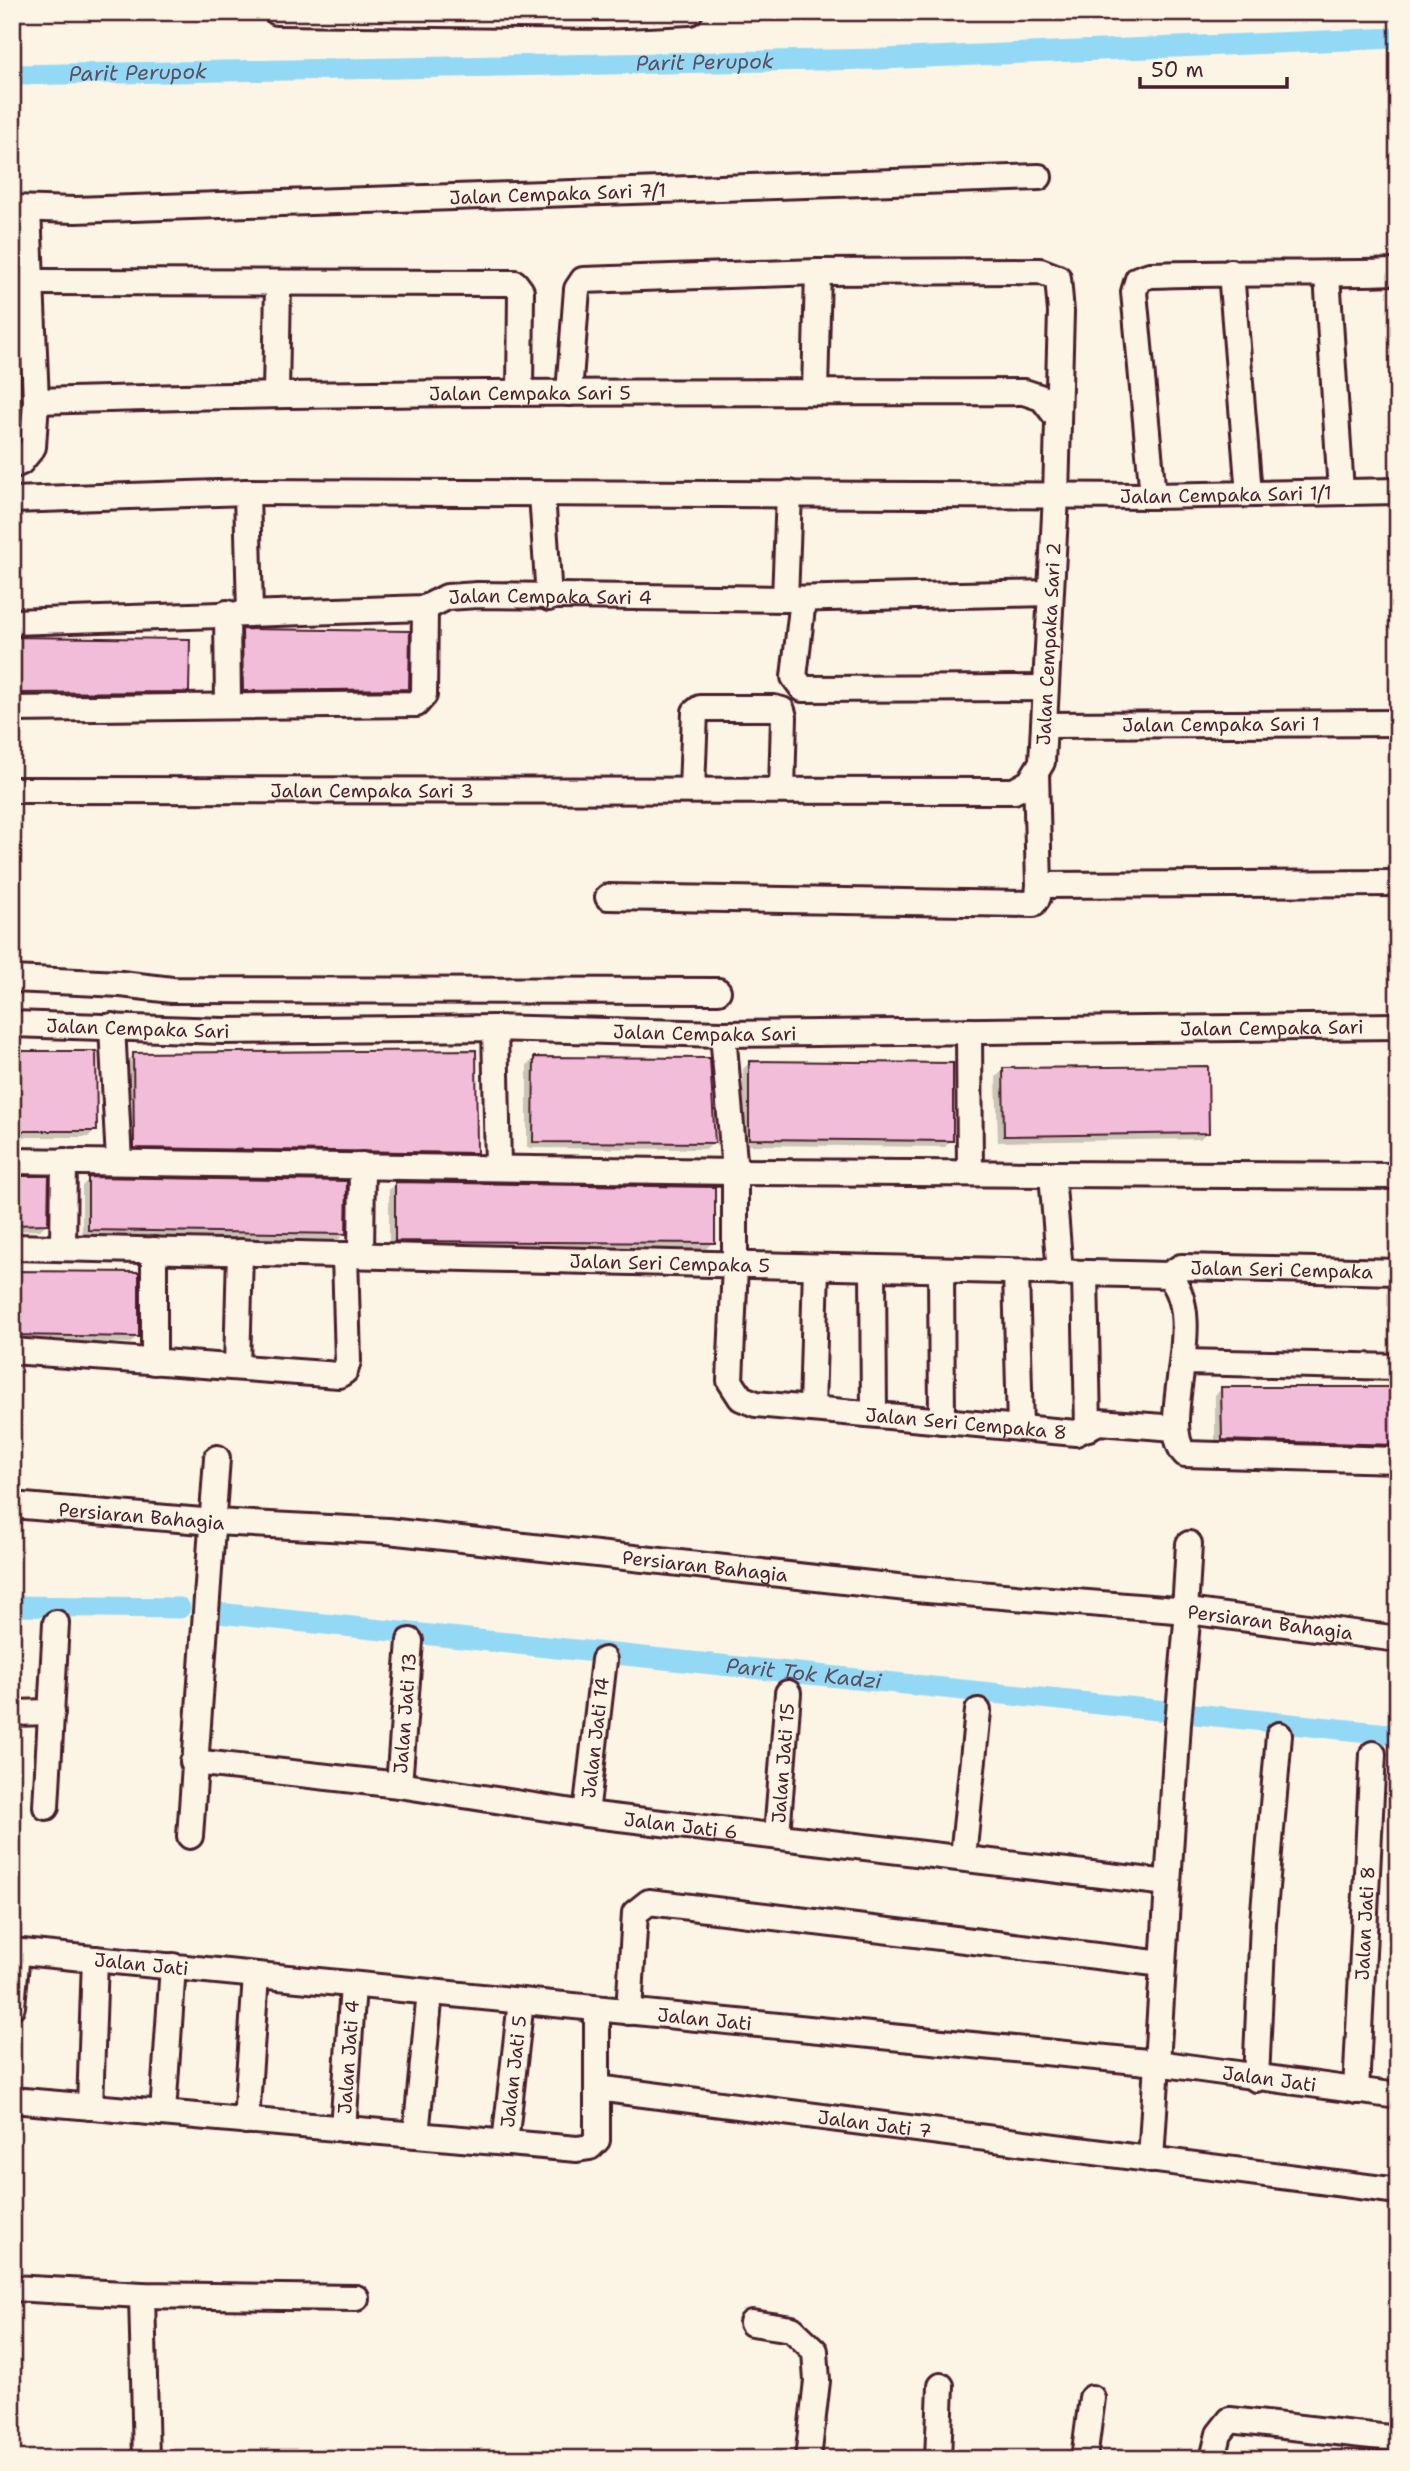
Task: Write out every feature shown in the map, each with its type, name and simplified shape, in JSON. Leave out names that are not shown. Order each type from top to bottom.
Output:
[{"type":"street","points":[[276,12],[603,16],[690,12]]},
{"type":"street","name":"Jalan Cempaka Sari 7/1","points":[[20,208],[75,210],[1039,177]]},
{"type":"street","points":[[12,466],[21,462],[33,447],[36,401],[22,335],[33,282],[20,208]]},
{"type":"street","name":"Jalan Cempaka Sari 2","points":[[734,789],[1014,791],[1030,782],[1042,762],[1056,496],[1056,416],[1061,312],[1058,278],[1040,271],[818,272]]},
{"type":"street","points":[[569,393],[578,289],[583,280],[818,272],[815,392]]},
{"type":"street","points":[[1153,496],[1134,292],[1138,278],[1231,272],[1327,275],[1398,272]]},
{"type":"street","points":[[1231,272],[1249,494]]},
{"type":"street","points":[[1327,275],[1341,492]]},
{"type":"street","points":[[33,282],[278,285],[515,283],[521,291],[520,392]]},
{"type":"street","points":[[276,393],[278,285]]},
{"type":"street","name":"Jalan Cempaka Sari 5","points":[[36,401],[276,393],[405,396],[520,392],[1024,392],[1042,398],[1056,416]]},
{"type":"street","name":"Jalan Cempaka Sari 1/1","points":[[12,500],[247,492],[1153,496],[1398,491]]},
{"type":"street","points":[[228,705],[239,613],[247,492]]},
{"type":"street","points":[[789,493],[794,599],[794,677],[803,689],[1044,688]]},
{"type":"street","points":[[542,494],[549,598]]},
{"type":"street","name":"Jalan Cempaka Sari 4","points":[[12,622],[425,608],[447,597],[794,599],[996,592],[1049,593]]},
{"type":"street","points":[[12,709],[416,704],[424,695],[425,608]]},
{"type":"street","points":[[692,789],[695,712],[701,708],[774,708],[782,710],[784,717],[782,789]]},
{"type":"street","name":"Jalan Cempaka Sari 1","points":[[1044,725],[1398,723]]},
{"type":"street","points":[[608,897],[1033,904],[1038,897],[1039,885],[1036,772]]},
{"type":"street","name":"Jalan Cempaka Sari 3","points":[[12,790],[226,793],[734,789]]},
{"type":"street","points":[[1039,885],[1398,883]]},
{"type":"street","points":[[12,979],[121,984],[172,990],[718,991]]},
{"type":"street","name":"Jalan Cempaka Sari","points":[[12,1024],[223,1031],[495,1028],[723,1034],[1398,1026]]},
{"type":"street","points":[[112,1026],[118,1162]]},
{"type":"street","points":[[495,1028],[498,1166]]},
{"type":"street","points":[[970,1031],[970,1172]]},
{"type":"street","points":[[723,1034],[735,1172],[735,1265]]},
{"type":"street","points":[[12,1161],[498,1166],[735,1172],[1398,1176]]},
{"type":"street","points":[[63,1248],[64,1161]]},
{"type":"street","points":[[12,1351],[339,1376],[345,1371],[348,1361],[353,1255],[362,1165]]},
{"type":"street","points":[[1052,1174],[1060,1273]]},
{"type":"street","name":"Jalan Seri Cempaka 5","points":[[12,1247],[1168,1275]]},
{"type":"street","points":[[154,1250],[154,1362]]},
{"type":"street","points":[[237,1367],[240,1252]]},
{"type":"street","name":"Jalan Seri Cempaka 8","points":[[735,1265],[730,1381],[741,1398],[756,1404],[1076,1433],[1099,1422],[1175,1428]]},
{"type":"street","points":[[812,1409],[816,1266]]},
{"type":"street","name":"Jalan Seri Cempaka","points":[[1168,1275],[1181,1267],[1398,1272]]},
{"type":"street","points":[[873,1268],[874,1415]]},
{"type":"street","points":[[940,1270],[942,1421]]},
{"type":"street","points":[[1016,1272],[1020,1428]]},
{"type":"street","points":[[1085,1273],[1088,1428]]},
{"type":"street","points":[[1168,1275],[1182,1296],[1184,1362],[1175,1428],[1176,1445],[1185,1454],[1398,1460]]},
{"type":"street","points":[[1184,1362],[1398,1367]]},
{"type":"street","points":[[190,1836],[193,1762],[218,1458]]},
{"type":"street","name":"Persiaran Bahagia","points":[[12,1505],[214,1522],[388,1531],[916,1589],[1187,1611],[1398,1639]]},
{"type":"street","points":[[1151,2160],[1187,1611],[1189,1544]]},
{"type":"street","points":[[46,1807],[56,1623]]},
{"type":"street","name":"Jalan Jati 13","points":[[399,1785],[410,1641]]},
{"type":"street","name":"Jalan Jati 14","points":[[586,1814],[604,1660]]},
{"type":"street","name":"Jalan Jati 15","points":[[778,1835],[788,1693]]},
{"type":"street","points":[[963,1857],[978,1711]]},
{"type":"street","points":[[12,1713],[52,1712]]},
{"type":"street","points":[[1256,2079],[1263,1923],[1279,1735]]},
{"type":"street","name":"Jalan Jati 8","points":[[1356,2091],[1373,1754]]},
{"type":"street","name":"Jalan Jati 6","points":[[193,1762],[399,1785],[586,1814],[1168,1883]]},
{"type":"street","points":[[629,2012],[635,1913],[649,1902],[1163,1964]]},
{"type":"street","points":[[12,2006],[15,1952]]},
{"type":"street","name":"Jalan Jati","points":[[15,1952],[1157,2063],[1256,2079],[1398,2096]]},
{"type":"street","points":[[90,2107],[95,1959]]},
{"type":"street","points":[[163,2113],[173,1966]]},
{"type":"street","points":[[246,2121],[256,1976]]},
{"type":"street","name":"Jalan Jati 4","points":[[343,2129],[352,1986]]},
{"type":"street","points":[[416,2135],[430,1992]]},
{"type":"street","name":"Jalan Jati 5","points":[[505,2143],[521,2001]]},
{"type":"street","points":[[12,2100],[577,2150],[590,2147],[597,2140],[597,2009]]},
{"type":"street","name":"Jalan Jati 7","points":[[597,2088],[1398,2191]]},
{"type":"street","points":[[12,2288],[142,2295],[356,2298]]},
{"type":"street","points":[[142,2295],[146,2459]]},
{"type":"street","points":[[752,2323],[792,2329],[815,2351],[817,2381],[808,2459]]},
{"type":"street","points":[[938,2459],[941,2386]]},
{"type":"street","points":[[1084,2459],[1092,2398]]},
{"type":"street","points":[[1213,2459],[1219,2434],[1230,2420],[1398,2439]]},
{"type":"building","points":[[242,629],[410,631],[409,689],[243,691]]},
{"type":"building","points":[[12,637],[190,639],[189,692],[12,693]]},
{"type":"building","points":[[476,1050],[477,1153],[134,1148],[133,1053]]},
{"type":"building","points":[[12,1051],[96,1051],[97,1131],[12,1131]]},
{"type":"building","points":[[534,1057],[710,1058],[715,1143],[533,1142]]},
{"type":"building","points":[[749,1061],[953,1063],[953,1141],[749,1139]]},
{"type":"building","points":[[1208,1066],[1209,1133],[1004,1136],[1003,1068]]},
{"type":"building","points":[[12,1176],[49,1176],[48,1224],[12,1225]]},
{"type":"building","points":[[88,1177],[347,1181],[346,1234],[88,1230]]},
{"type":"building","points":[[395,1182],[715,1187],[715,1243],[395,1241]]},
{"type":"building","points":[[12,1271],[139,1272],[139,1337],[12,1335]]},
{"type":"building","points":[[1221,1387],[1398,1387],[1398,1445],[1222,1440]]},
{"type":"waterway","name":"Parit Perupok","points":[[12,75],[880,59],[1398,38]]},
{"type":"waterway","name":"Parit Tok Kadzi","points":[[12,1606],[180,1608]]},
{"type":"waterway","name":"Parit Tok Kadzi","points":[[209,1612],[1398,1735]]}]
